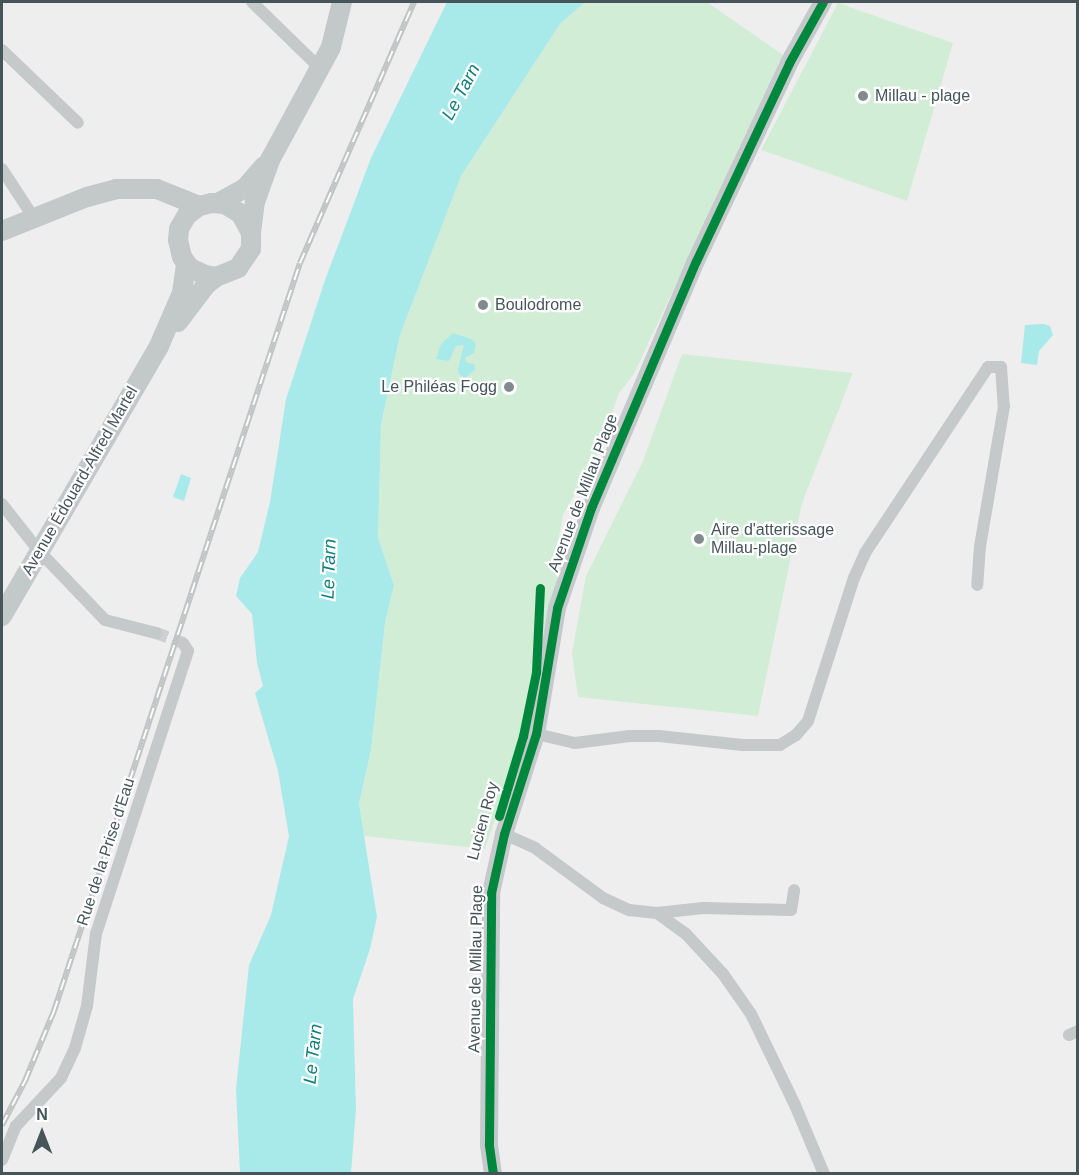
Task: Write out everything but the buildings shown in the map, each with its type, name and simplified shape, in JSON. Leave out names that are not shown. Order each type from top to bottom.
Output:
[{"type":"main road","points":[[270,159],[245,188],[187,215],[179,229],[178,247],[186,264],[197,272],[216,277],[231,273],[243,263],[251,249],[255,202],[270,159],[321,69],[336,32],[342,2]]},
{"type":"main road","points":[[2,231],[87,197],[116,189],[157,189],[209,205],[232,207],[241,214],[251,233]]},
{"type":"main road","points":[[131,189],[163,205],[171,212],[179,229]]},
{"type":"main road","name":"Avenue Édouard-Alfred Martel","points":[[159,346],[182,293],[186,264]]},
{"type":"main road","name":"Avenue Édouard-Alfred Martel","points":[[4,606],[39,551],[159,346],[198,294],[216,277]]},
{"type":"street","points":[[252,2],[321,69]]},
{"type":"street","name":"Avenue de Millau Plage","points":[[493,1173],[489,1144],[489,914],[494,873],[504,834],[536,734],[557,608],[591,508],[696,261],[789,63],[823,2]]},
{"type":"street","points":[[2,50],[78,123]]},
{"type":"street","points":[[2,169],[34,218]]},
{"type":"street","points":[[536,734],[575,743],[630,736],[659,736],[743,745],[780,745],[796,735],[807,721],[854,578],[865,553],[988,367],[1000,368],[1004,406],[980,546],[977,585]]},
{"type":"street","points":[[2,504],[39,551],[105,620],[156,633]]},
{"type":"street","name":"Rue de la Prise d'Eau","points":[[2,1160],[16,1126],[61,1078],[75,1047],[87,1006],[96,934],[188,651],[183,643]]},
{"type":"street","points":[[504,834],[535,848],[603,898],[629,910],[657,913],[703,908],[791,910],[794,890]]},
{"type":"street","points":[[657,913],[686,934],[723,974],[751,1014],[795,1104],[824,1173]]},
{"type":"green space","points":[[585,2],[707,2],[783,55],[634,374],[619,393],[598,453],[563,515],[556,552],[558,575],[507,785],[485,849],[363,836],[359,804],[371,750],[385,623],[394,585],[378,537],[381,426],[400,335],[461,176],[560,24]]},
{"type":"green space","name":"Millau - plage","points":[[838,3],[953,43],[907,201],[761,150]]},
{"type":"green space","name":"Aire d'atterissage Millau-plage","points":[[682,354],[853,373],[802,503],[758,716],[578,697],[572,653],[586,576],[643,461]]},
{"type":"water","name":"Le Tarn","points":[[447,2],[585,2],[560,24],[461,176],[400,335],[381,425],[378,537],[394,585],[385,623],[371,750],[359,804],[377,917],[370,949],[353,999],[356,1109],[351,1173],[240,1173],[236,1089],[249,965],[271,915],[289,836],[278,771],[255,693],[263,686],[257,663],[252,614],[236,596],[240,578],[258,552],[270,502],[286,399],[325,280],[371,158]]},
{"type":"water","points":[[1025,325],[1050,326],[1053,335],[1039,351],[1037,365],[1021,363]]},
{"type":"water","points":[[453,333],[471,339],[476,344],[474,353],[465,358],[466,362],[474,364],[475,370],[465,378],[459,374],[458,369],[464,345],[456,346],[449,361],[436,359],[441,344]]},
{"type":"water","points":[[181,474],[191,478],[184,501],[173,497]]},
{"type":"tunnel","points":[[156,633],[183,643]]},
{"type":"railway","points":[[2,1125],[25,1081],[54,1011],[300,263],[414,2]]},
{"type":"cycle path","points":[[493,1174],[489,1144],[491,893],[504,834],[536,734],[557,608],[591,508],[696,261],[789,63],[823,2]]},
{"type":"cycle path","name":"Lucien Roy","points":[[499,816],[523,736],[536,672],[540,588]]},
{"type":"place","name":"Millau - plage","points":[[863,96]]},
{"type":"place","name":"Boulodrome","points":[[483,305]]},
{"type":"place","name":"Le Philéas Fogg","points":[[509,387]]},
{"type":"place","name":"Aire d'atterissage Millau-plage","points":[[699,539]]}]
